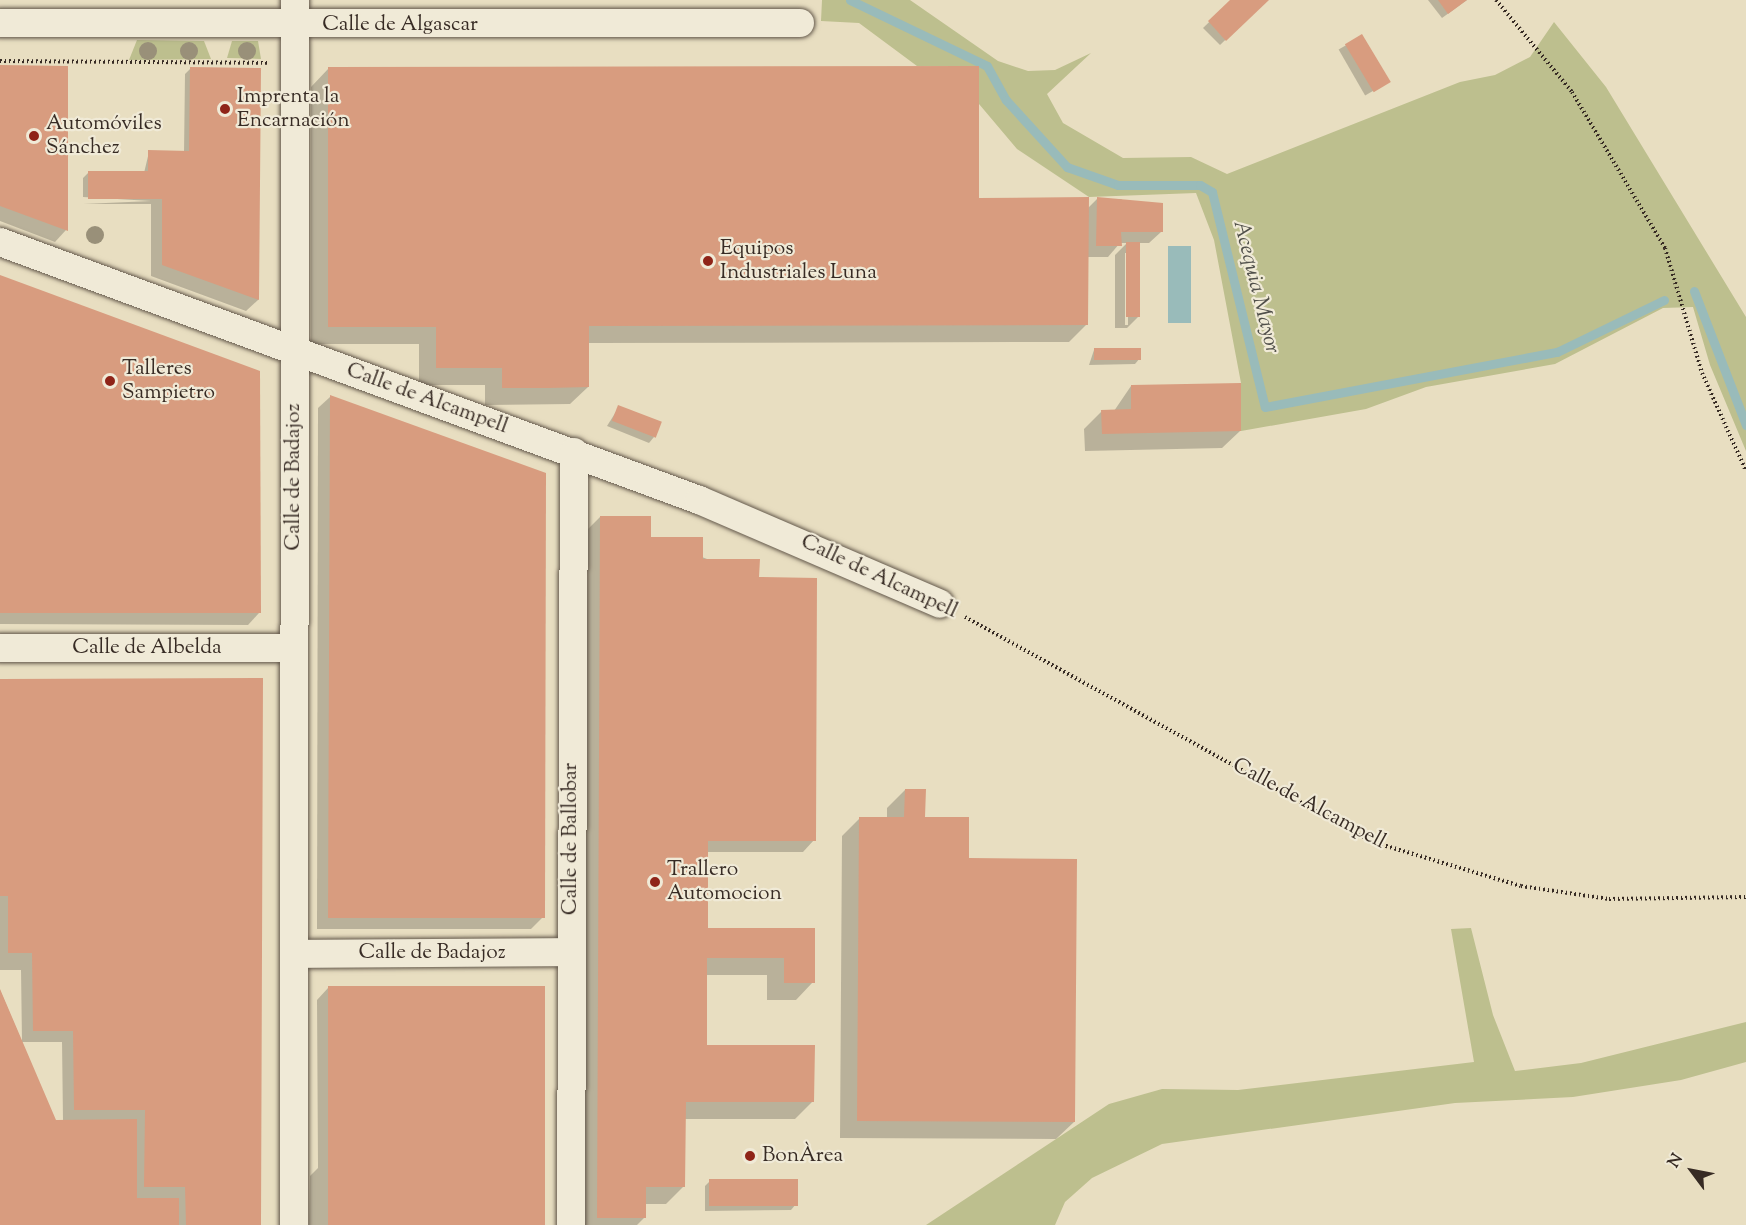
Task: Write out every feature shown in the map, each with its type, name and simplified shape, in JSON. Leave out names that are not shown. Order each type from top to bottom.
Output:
[{"type":"street","name":"Calle de Algascar","points":[[0,23],[295,13],[800,23]]},
{"type":"street","name":"Calle de Badajoz","points":[[294,1225],[295,13]]},
{"type":"street","name":"Calle de Alcampell","points":[[0,242],[574,452],[800,540],[940,604]]},
{"type":"street","name":"Calle de Ballobar","points":[[571,1225],[570,952],[574,452]]},
{"type":"street","name":"Calle de Albelda","points":[[0,648],[294,648]]},
{"type":"street","name":"Calle de Badajoz","points":[[295,954],[570,952]]},
{"type":"path","points":[[1496,0],[1572,92],[1665,248],[1702,373],[1746,471]]},
{"type":"path","points":[[0,61],[267,63],[267,75]]},
{"type":"path","name":"Calle de Alcampell","points":[[940,604],[1373,842],[1521,886],[1609,899],[1746,897]]},
{"type":"green space","points":[[822,0],[910,0],[998,61],[1028,71],[1055,70],[1091,53],[1047,94],[1063,123],[1123,158],[1191,157],[1227,174],[1460,82],[1495,75],[1530,57],[1554,22],[1606,87],[1746,317],[1746,451],[1710,365],[1693,307],[1663,308],[1555,364],[1426,387],[1366,409],[1241,431],[1241,383],[1214,240],[1196,193],[1089,197],[1017,149],[979,104],[979,66],[917,66],[859,23],[821,21]]},
{"type":"green space","points":[[137,40],[204,41],[211,59],[129,60]]},
{"type":"green space","points":[[232,41],[258,41],[261,59],[227,58]]},
{"type":"green space","points":[[1471,928],[1493,1015],[1515,1071],[1581,1063],[1746,1022],[1746,1062],[1681,1080],[1573,1097],[1455,1103],[1162,1144],[1092,1178],[1065,1202],[1055,1225],[926,1225],[1109,1104],[1162,1089],[1238,1090],[1474,1062],[1451,929]]},
{"type":"water","points":[[1168,246],[1191,246],[1191,323],[1168,323]]},
{"type":"building","points":[[1230,0],[1269,0],[1226,41],[1208,21]]},
{"type":"building","points":[[1438,0],[1467,0],[1448,14]]},
{"type":"building","points":[[1362,34],[1391,82],[1374,92],[1345,44]]},
{"type":"building","name":"Automóviles Sánchez","points":[[0,65],[68,66],[68,231],[0,206]]},
{"type":"building","name":"Equipos Industriales Luna","points":[[979,66],[979,198],[1089,197],[1088,325],[589,326],[589,387],[548,388],[502,388],[502,368],[436,368],[436,327],[328,327],[328,67]]},
{"type":"building","points":[[190,67],[261,68],[259,300],[162,265],[162,199],[88,199],[88,171],[148,171],[148,150],[189,151]]},
{"type":"building","points":[[1097,197],[1163,203],[1163,232],[1121,232],[1122,246],[1096,246]]},
{"type":"building","points":[[1126,242],[1140,242],[1140,317],[1126,317]]},
{"type":"building","points":[[0,275],[260,371],[261,613],[0,613]]},
{"type":"building","points":[[1094,348],[1141,348],[1141,360],[1094,360]]},
{"type":"building","points":[[1241,383],[1241,431],[1102,434],[1101,410],[1131,409],[1131,385]]},
{"type":"building","points":[[330,395],[546,473],[545,918],[328,918]]},
{"type":"building","points":[[618,405],[662,422],[656,438],[612,421]]},
{"type":"building","points":[[600,516],[651,516],[651,537],[703,537],[703,559],[760,559],[759,577],[817,578],[816,841],[708,841],[708,928],[815,928],[815,983],[784,983],[784,958],[707,958],[707,1045],[815,1045],[814,1102],[686,1102],[685,1187],[646,1187],[646,1218],[597,1218]]},
{"type":"building","points":[[263,678],[261,1225],[186,1225],[185,1187],[144,1187],[145,1110],[74,1110],[73,1031],[33,1031],[32,953],[8,953],[8,896],[0,896],[0,679]]},
{"type":"building","points":[[905,789],[926,789],[925,817],[969,817],[969,858],[1077,859],[1075,1122],[857,1121],[859,817],[904,817]]},
{"type":"building","points":[[328,986],[545,986],[545,1225],[328,1225]]},
{"type":"building","points":[[0,989],[56,1120],[137,1119],[137,1198],[179,1198],[179,1225],[0,1225]]},
{"type":"building","points":[[709,1179],[798,1179],[798,1206],[709,1206]]},
{"type":"waterway","name":"Acequia Mayor","points":[[850,0],[987,66],[1006,100],[1067,167],[1118,185],[1200,185],[1212,192],[1265,407],[1557,352],[1664,300]]},
{"type":"waterway","name":"Acequia Mayor","points":[[1694,291],[1746,425]]},
{"type":"place","name":"Imprenta la Encarnación","points":[[225,109]]},
{"type":"place","name":"Automóviles Sánchez","points":[[34,136]]},
{"type":"place","name":"Equipos Industriales Luna","points":[[708,261]]},
{"type":"place","name":"Talleres Sampietro","points":[[110,381]]},
{"type":"place","name":"Trallero Automocion","points":[[655,882]]},
{"type":"place","name":"BonÀrea","points":[[750,1156]]}]
